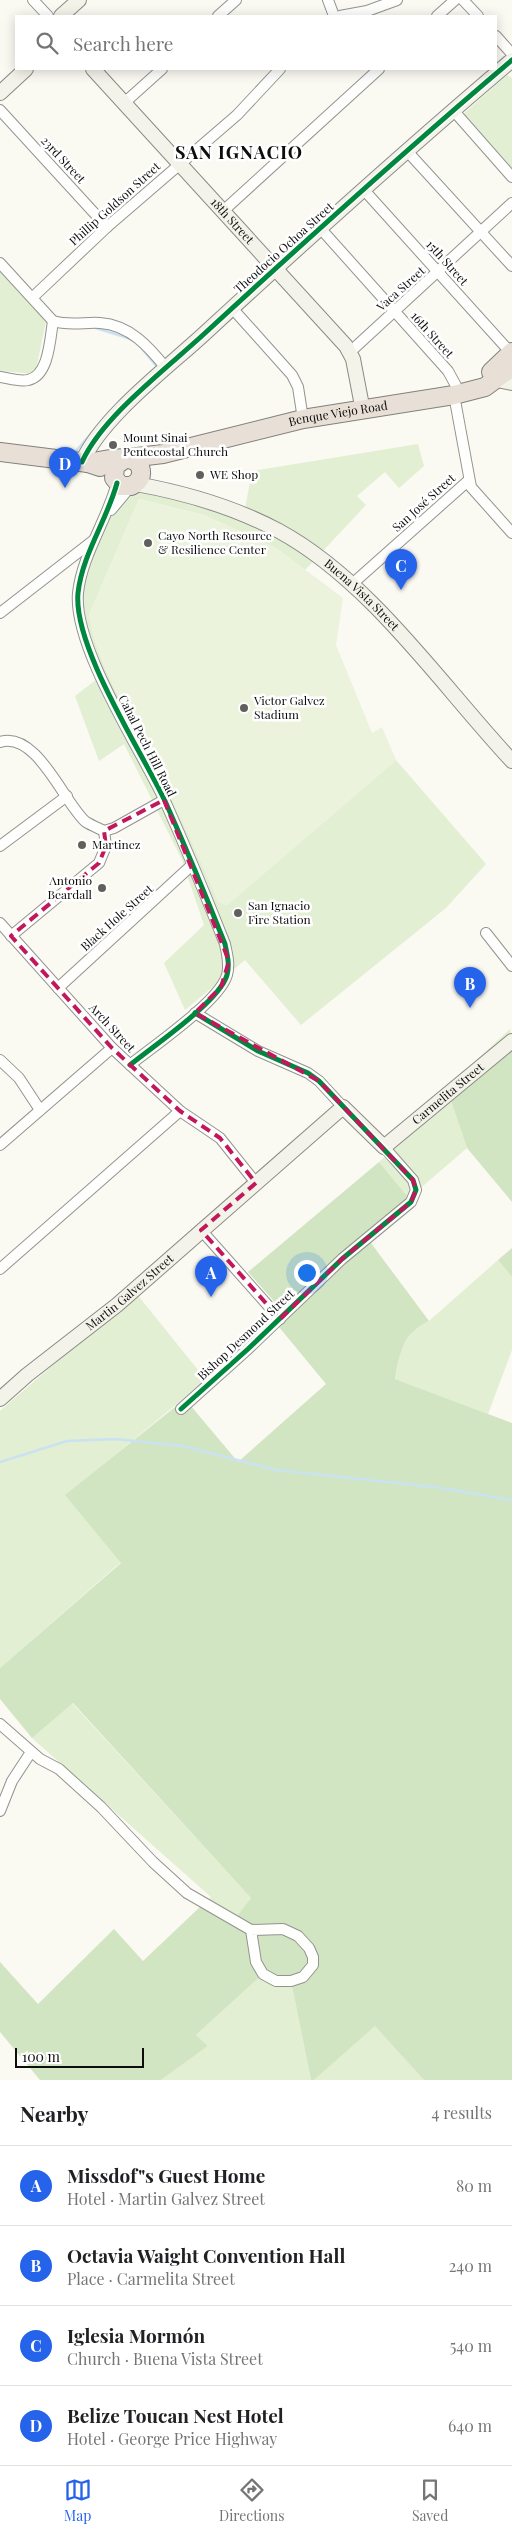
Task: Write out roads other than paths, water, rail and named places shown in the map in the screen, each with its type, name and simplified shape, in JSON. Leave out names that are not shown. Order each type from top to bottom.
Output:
[{"type":"highway","name":"Benque Viejo Road","points":[[85,462],[163,454],[303,419],[363,411],[485,387],[504,381],[512,358]]},
{"type":"highway","points":[[460,393],[512,358]]},
{"type":"highway","points":[[0,452],[85,462],[130,479]]},
{"type":"highway","name":"Benque Viejo Road","points":[[130,479],[163,454]]},
{"type":"highway","points":[[127,458],[137,463],[130,479],[115,466],[127,458]]},
{"type":"street","points":[[33,0],[47,15]]},
{"type":"street","points":[[62,15],[79,0]]},
{"type":"street","points":[[219,15],[236,0]]},
{"type":"street","points":[[328,0],[334,15]]},
{"type":"street","points":[[345,15],[367,11],[397,0]]},
{"type":"street","points":[[438,15],[455,0]]},
{"type":"street","points":[[463,0],[477,15]]},
{"type":"street","points":[[497,37],[512,54]]},
{"type":"street","name":"Theodocio Ochoa Street","points":[[85,462],[89,445],[100,431],[166,368],[453,110],[512,60]]},
{"type":"street","points":[[0,93],[25,70]]},
{"type":"street","name":"18th Street","points":[[94,70],[350,352],[363,411]]},
{"type":"street","points":[[124,104],[161,70]]},
{"type":"street","name":"Phillip Goldson Street","points":[[33,297],[107,227],[237,115],[279,70]]},
{"type":"street","points":[[222,212],[378,70]]},
{"type":"street","name":"23rd Street","points":[[0,110],[107,227]]},
{"type":"street","points":[[453,110],[512,177]]},
{"type":"street","points":[[407,151],[512,266]]},
{"type":"street","name":"15th Street","points":[[364,190],[512,358]]},
{"type":"street","name":"Vaca Street","points":[[350,352],[512,203]]},
{"type":"street","name":"16th Street","points":[[321,229],[448,372],[460,393]]},
{"type":"street","points":[[0,263],[53,321],[62,324],[100,323],[126,330],[143,341],[166,368]]},
{"type":"street","points":[[232,308],[292,376],[298,387],[303,419]]},
{"type":"street","points":[[0,377],[26,381],[40,372],[44,364],[53,321]]},
{"type":"street","points":[[460,393],[469,480],[475,492],[512,533]]},
{"type":"street","name":"Buena Vista Street","points":[[130,479],[221,505],[280,532],[303,546],[351,586],[401,635],[512,761]]},
{"type":"street","name":"Cahal Pech Hill Road","points":[[130,479],[108,512],[87,560],[78,594],[84,636],[104,681],[164,800],[225,944],[228,961],[227,975],[221,987],[195,1013],[130,1065]]},
{"type":"street","name":"Cahal Pech Hill Road","points":[[108,512],[130,479]]},
{"type":"street","name":"San José Street","points":[[351,586],[469,480]]},
{"type":"street","points":[[0,613],[95,540]]},
{"type":"street","points":[[0,742],[6,740],[16,742],[39,758],[86,821],[104,831],[114,828],[164,800]]},
{"type":"street","points":[[0,846],[67,796]]},
{"type":"street","points":[[11,936],[98,863],[106,846],[104,831]]},
{"type":"street","name":"Black Hole Street","points":[[58,988],[192,866]]},
{"type":"street","name":"Arch Street","points":[[0,923],[112,1048],[180,1111],[220,1138],[256,1182]]},
{"type":"street","points":[[486,933],[512,966]]},
{"type":"street","points":[[195,1013],[258,1051],[308,1073],[319,1081],[384,1147]]},
{"type":"street","name":"Carmelita Street","points":[[384,1147],[512,1041]]},
{"type":"street","points":[[0,1145],[112,1048]]},
{"type":"street","points":[[0,1060],[19,1078],[40,1110]]},
{"type":"street","name":"Martin Galvez Street","points":[[0,1399],[27,1375],[117,1305],[343,1107]]},
{"type":"street","points":[[0,1269],[180,1111]]},
{"type":"street","name":"Bishop Desmond Street","points":[[181,1409],[336,1265],[411,1202],[416,1190],[413,1180],[384,1147]]},
{"type":"street","points":[[201,1230],[280,1319]]},
{"type":"street","points":[[0,1724],[30,1752],[59,1769],[101,1807],[153,1862],[187,1893],[251,1930],[283,1929],[298,1936],[309,1948],[313,1957],[312,1965],[303,1977],[291,1981],[276,1981],[263,1974],[256,1962],[251,1930]]},
{"type":"street","points":[[0,1812],[12,1782],[30,1752]]},
{"type":"waterway","points":[[497,64],[504,57]]},
{"type":"waterway","points":[[96,328],[131,339]]},
{"type":"waterway","points":[[139,345],[157,367]]},
{"type":"waterway","points":[[75,452],[108,414]]},
{"type":"waterway","points":[[0,1462],[67,1441],[115,1439],[183,1446],[276,1470],[435,1487],[512,1500]]},
{"type":"place","name":"Mount Sinai Pentecostal Church","points":[[113,445]]},
{"type":"place","name":"WE Shop","points":[[200,475]]},
{"type":"place","name":"Belize Toucan Nest Hotel","points":[[65,488]]},
{"type":"place","name":"Cayo North Resource & Resilience Center","points":[[148,543]]},
{"type":"place","name":"Iglesia Mormón","points":[[401,590]]},
{"type":"place","name":"Victor Galvez Stadium","points":[[244,708]]},
{"type":"place","name":"Martinez","points":[[82,845]]},
{"type":"place","name":"Antonio Beardall","points":[[102,888]]},
{"type":"place","name":"San Ignacio Fire Station","points":[[238,913]]},
{"type":"place","name":"Octavia Waight Convention Hall","points":[[470,1008]]},
{"type":"place","name":"Missdof\"s Guest Home","points":[[211,1297]]},
{"type":"district","name":"SAN IGNACIO","points":[[239,153]]}]
